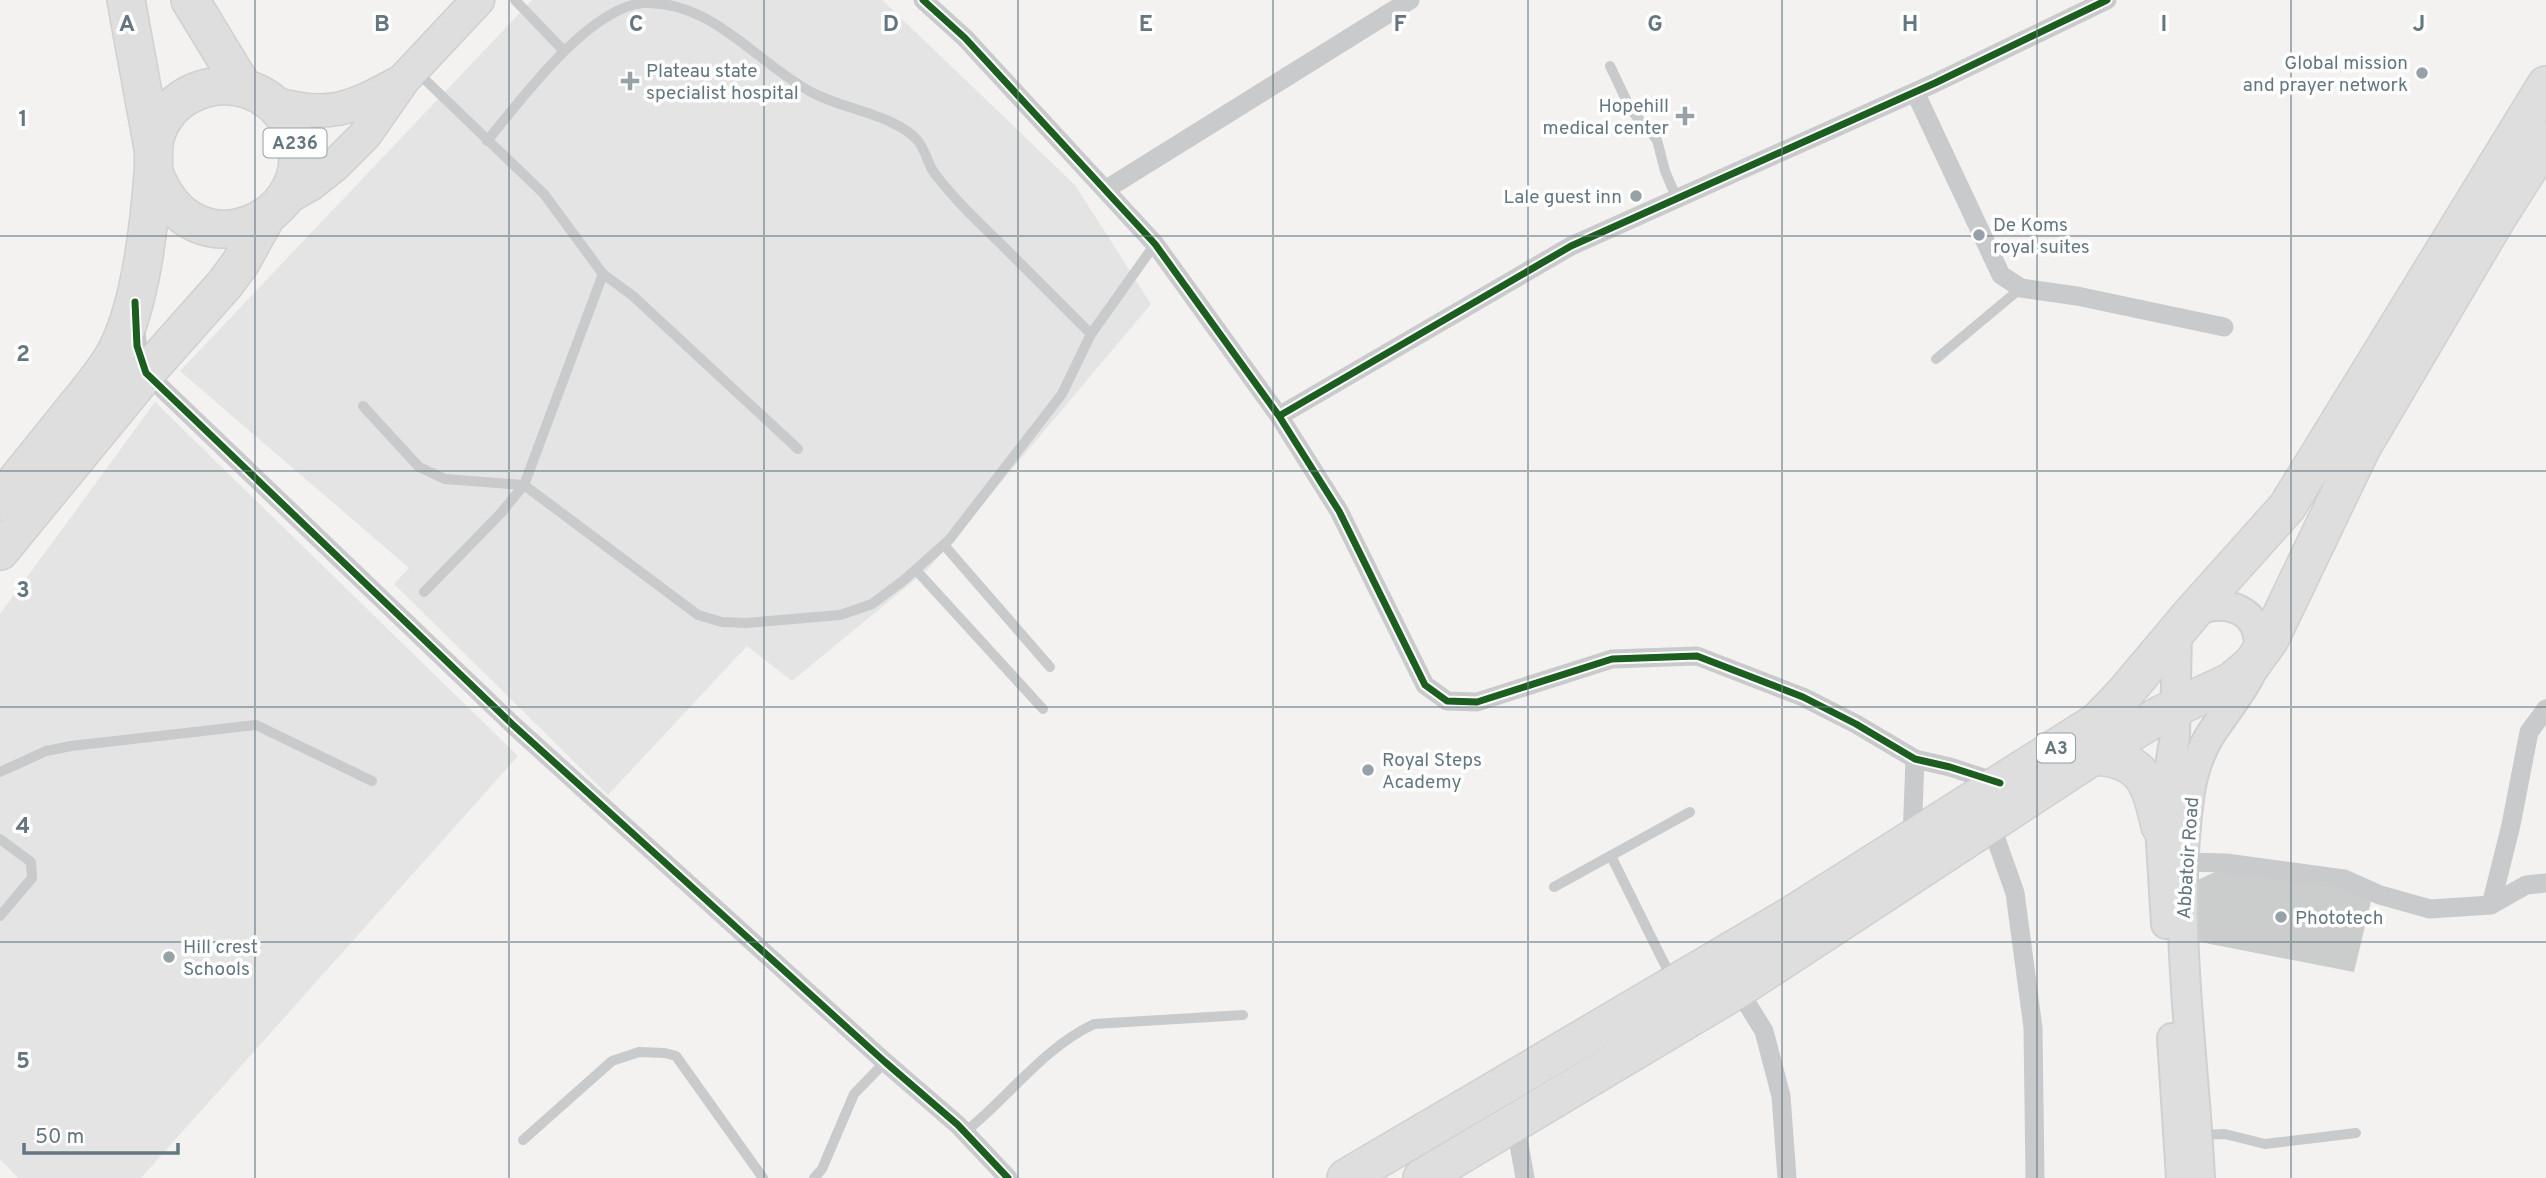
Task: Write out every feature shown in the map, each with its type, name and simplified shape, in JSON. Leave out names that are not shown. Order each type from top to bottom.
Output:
[{"type":"highway","points":[[126,0],[153,160],[160,190],[172,207],[188,220],[207,227],[227,229],[247,226],[274,209]]},
{"type":"highway","name":"A236","points":[[0,551],[146,373],[225,284],[293,181],[297,160],[295,139],[287,120],[258,95],[190,0]]},
{"type":"highway","name":"A3","points":[[1346,1178],[1792,915],[2097,722],[2264,535],[2292,499],[2546,85]]},
{"type":"highway","points":[[0,500],[116,352],[135,302],[156,133],[163,119],[184,97],[212,86],[258,95]]},
{"type":"highway","name":"A3","points":[[1422,1178],[1738,989],[2093,756],[2176,708],[2232,681],[2258,656],[2280,620],[2362,447],[2497,218],[2546,141]]},
{"type":"highway","points":[[2093,756],[2114,757],[2134,768],[2151,791],[2160,826]]},
{"type":"highway","points":[[1590,1034],[1586,1058],[1606,1068]]},
{"type":"main road","points":[[274,209],[311,184],[365,135],[409,74],[478,0]]},
{"type":"main road","points":[[258,95],[305,112],[335,111],[364,101],[409,74]]},
{"type":"street","points":[[923,0],[965,38],[1155,244],[1279,416],[1339,511],[1424,685],[1447,701],[1477,702],[1612,659],[1698,656],[1803,697],[1915,759],[2000,783]]},
{"type":"street","points":[[1105,190],[1410,0]]},
{"type":"street","points":[[1279,416],[1571,246],[1915,92],[2107,0]]},
{"type":"street","points":[[1915,92],[2001,275],[2021,288],[2077,296],[2224,327]]},
{"type":"street","points":[[135,302],[136,346],[146,373],[512,724],[965,1132],[1008,1178]]},
{"type":"street","points":[[2185,621],[2208,605],[2221,604],[2235,608],[2247,617],[2256,629],[2258,656]]},
{"type":"street","name":"Abbatoir Road","points":[[2181,1178],[2160,826],[2170,772],[2185,621]]},
{"type":"street","name":"Abbatoir Road","points":[[2200,1178],[2182,925],[2190,793],[2195,769],[2208,739],[2242,688],[2258,656]]},
{"type":"street","points":[[2491,905],[2511,825],[2529,732],[2546,709]]},
{"type":"street","points":[[1912,839],[1915,759]]},
{"type":"street","points":[[1991,825],[2015,892],[2033,1028],[2035,1178]]},
{"type":"street","points":[[2185,862],[2226,863],[2344,879],[2380,895],[2430,909],[2491,905],[2526,885],[2546,883]]},
{"type":"street","points":[[1738,989],[1764,1031],[1771,1057],[1781,1097],[1787,1178]]},
{"type":"street","points":[[1515,1122],[1525,1178]]},
{"type":"lane","points":[[515,0],[564,51]]},
{"type":"lane","points":[[487,141],[564,51],[611,14],[642,3],[672,4],[705,15],[810,92],[838,106],[897,125],[919,142],[933,172],[963,207],[1091,334]]},
{"type":"lane","points":[[1610,66],[1631,110],[1657,140],[1665,171],[1677,199]]},
{"type":"lane","points":[[409,74],[544,194],[603,274],[633,296],[798,449]]},
{"type":"lane","points":[[363,406],[419,467],[445,479],[524,485],[698,615],[722,622],[746,623],[840,615],[872,604],[944,545],[1062,394],[1091,334],[1155,244]]},
{"type":"lane","points":[[424,592],[501,513],[524,485],[603,274]]},
{"type":"lane","points":[[1936,359],[2021,288]]},
{"type":"lane","points":[[944,545],[1050,667]]},
{"type":"lane","points":[[916,570],[1043,709]]},
{"type":"lane","points":[[0,772],[46,751],[59,748],[256,725],[372,781]]},
{"type":"lane","points":[[1554,887],[1690,812]]},
{"type":"lane","points":[[0,839],[31,862],[33,876],[0,916]]},
{"type":"lane","points":[[1611,856],[1675,984]]},
{"type":"lane","points":[[965,1132],[989,1113],[1057,1046],[1073,1034],[1094,1024],[1242,1015]]},
{"type":"lane","points":[[523,1140],[612,1061],[639,1052],[665,1053],[676,1056],[763,1178]]},
{"type":"lane","points":[[814,1178],[828,1156],[854,1094],[885,1062]]},
{"type":"lane","points":[[2198,1135],[2225,1134],[2265,1144],[2356,1133]]},
{"type":"shaded area","points":[[532,0],[882,0],[1075,185],[1151,304],[928,569],[792,681],[747,646],[608,795],[394,584],[409,568],[180,371]]},
{"type":"shaded area","name":"Hill crest Schools","points":[[155,402],[518,756],[141,1178],[18,1178],[0,1159],[0,614]]},
{"type":"building","name":"Phototech","points":[[2231,865],[2373,893],[2354,972],[2195,941],[2195,881]]},
{"type":"cycle path","points":[[923,0],[965,38],[1155,244],[1279,416],[1339,511],[1425,685],[1447,701],[1477,702],[1612,659],[1697,656],[1803,697],[1915,759],[2000,783]]},
{"type":"cycle path","points":[[1279,416],[1571,246],[1935,83],[2107,0]]},
{"type":"cycle path","points":[[135,302],[137,346],[146,373],[512,724],[958,1125],[1008,1178]]},
{"type":"place","name":"Global mission and prayer network","points":[[2422,73]]},
{"type":"place","name":"Plateau state specialist hospital","points":[[630,81]]},
{"type":"place","name":"Hopehill medical center","points":[[1685,116]]},
{"type":"place","name":"Lale guest inn","points":[[1636,196]]},
{"type":"place","name":"De Koms royal suites","points":[[1979,235]]},
{"type":"place","name":"Royal Steps Academy","points":[[1368,770]]},
{"type":"place","name":"Phototech","points":[[2281,917]]},
{"type":"place","name":"Hill crest Schools","points":[[169,957]]}]
